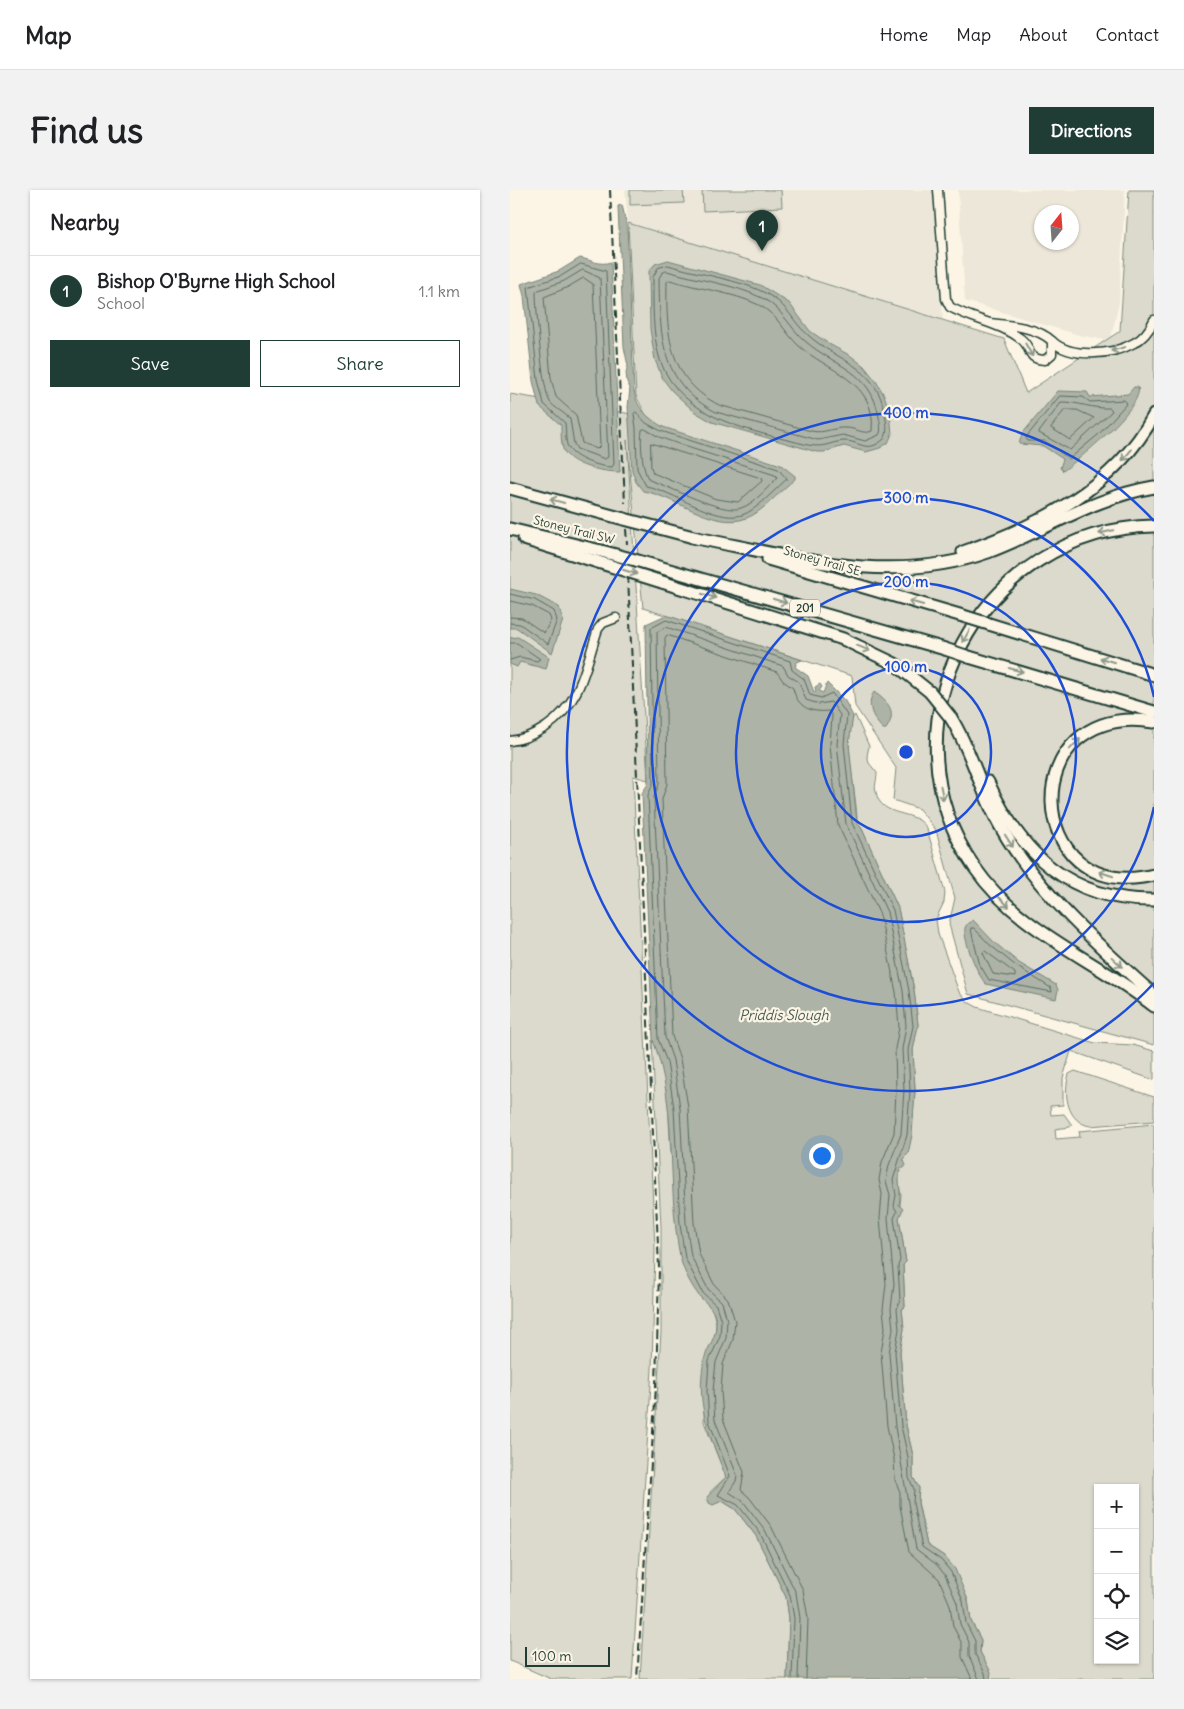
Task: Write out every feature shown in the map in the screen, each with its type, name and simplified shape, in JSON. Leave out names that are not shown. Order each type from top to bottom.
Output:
[{"type":"highway","points":[[906,568],[974,548],[1027,525],[1077,499],[1092,489],[1119,464],[1139,441],[1154,415]]},
{"type":"highway","points":[[692,537],[837,566],[906,568],[938,565],[972,557],[1002,546],[1106,500],[1154,487]]},
{"type":"highway","name":"Stoney Trail SW","points":[[510,488],[624,519]]},
{"type":"highway","name":"Stoney Trail SE","points":[[624,519],[963,616],[1154,675]]},
{"type":"highway","points":[[1154,526],[1110,530],[1072,542],[1035,562],[1003,588],[978,618],[956,656],[942,695],[936,740],[939,782],[947,813],[965,852],[986,882],[1028,922],[1116,976],[1154,1006]]},
{"type":"highway","name":"Stoney Trail SW","points":[[510,528],[600,557],[631,559],[666,567],[1154,712]]},
{"type":"highway","points":[[510,534],[600,557],[662,582],[843,639],[895,664],[930,692],[953,722],[973,751],[1007,820],[1029,849],[1042,861],[1065,878],[1088,890],[1109,896],[1154,900]]},
{"type":"highway","points":[[1154,722],[1122,721],[1098,727],[1085,734],[1065,755],[1057,768],[1052,782],[1051,807],[1060,836],[1073,855],[1084,864],[1110,876],[1124,879],[1154,875]]},
{"type":"highway","points":[[953,722],[969,753],[998,822],[1016,851],[1088,933],[1154,995]]},
{"type":"street","points":[[938,190],[946,299],[950,307],[960,313],[990,323],[1023,340],[1031,356],[1038,360],[1049,358],[1054,348],[1052,342]]},
{"type":"street","points":[[990,323],[1015,326],[1047,336],[1052,342],[1063,349],[1078,352],[1096,352],[1118,350],[1136,343],[1150,330],[1154,320]]},
{"type":"street","points":[[510,741],[538,732],[569,707],[578,691],[598,629],[603,623],[616,618]]},
{"type":"shaded area","points":[[625,190],[933,190],[943,320],[628,223]]},
{"type":"shaded area","points":[[630,190],[683,190],[684,203],[630,205]]},
{"type":"shaded area","points":[[702,190],[781,190],[782,207],[703,211]]},
{"type":"shaded area","points":[[958,190],[1125,190],[1119,303],[1110,341],[1079,335],[965,301]]},
{"type":"shaded area","points":[[1129,190],[1154,190],[1154,1045],[968,994],[949,924],[955,898],[936,830],[919,809],[893,800],[896,768],[855,706],[852,676],[643,608],[627,440],[648,780],[633,776],[655,1249],[652,1369],[632,1679],[551,1679],[510,1661],[510,746],[524,744],[510,739],[510,394],[626,413],[654,422],[646,415],[636,396],[628,223],[1004,339],[1026,393],[1120,331]]},
{"type":"shaded area","points":[[855,715],[869,746],[867,756],[869,763],[877,773],[875,790],[879,801],[885,807],[916,818],[927,829],[945,892],[944,902],[936,919],[938,934],[959,992],[968,1002],[977,1007],[1095,1043],[1133,1045],[1154,1051],[1154,1080],[1071,1051],[1063,1078],[1063,1105],[1050,1106],[1051,1115],[1064,1114],[1072,1125],[1055,1129],[1056,1139],[1080,1137],[1079,1131],[1154,1124],[1154,1679],[990,1679],[990,1672],[980,1652],[981,1640],[971,1621],[968,1600],[944,1556],[927,1545],[918,1502],[919,1488],[913,1477],[913,1456],[906,1425],[900,1352],[904,1329],[902,1309],[905,1307],[903,1265],[906,1262],[899,1217],[901,1195],[898,1181],[913,1117],[915,1090],[913,1050],[918,1025],[914,990],[898,908],[862,829],[857,822],[849,734],[851,722]]},
{"type":"shaded area","points":[[652,1040],[663,1064],[666,1080],[672,1160],[699,1296],[712,1308],[716,1323],[715,1335],[705,1359],[704,1422],[726,1477],[710,1492],[713,1504],[722,1501],[735,1509],[756,1536],[786,1597],[789,1618],[787,1679],[640,1679],[661,1332],[661,1227]]},
{"type":"shaded area","points":[[1075,1071],[1154,1097],[1154,1121],[1090,1126],[1082,1123],[1072,1113],[1067,1098],[1069,1074]]},
{"type":"water","points":[[622,205],[627,226],[635,397],[648,416],[663,427],[781,465],[795,476],[795,479],[753,515],[740,520],[726,521],[712,518],[643,491],[636,482],[632,470],[628,407],[630,388],[627,382],[626,372],[628,366],[624,347],[618,206]]},
{"type":"water","points":[[580,258],[599,263],[611,262],[620,472],[588,467],[572,460],[567,455],[562,446],[561,425],[539,406],[533,381],[524,296],[521,284],[559,271]]},
{"type":"water","points":[[668,260],[760,285],[789,303],[810,331],[851,356],[864,366],[876,381],[884,395],[890,412],[892,434],[888,443],[880,448],[866,452],[844,446],[824,452],[817,452],[712,422],[695,412],[672,391],[663,379],[655,360],[650,329],[649,271],[655,264]]},
{"type":"water","points":[[1134,387],[1138,387],[1137,396],[1121,419],[1095,445],[1063,471],[1060,468],[1063,459],[1043,446],[1019,444],[1022,434],[1058,391],[1087,392],[1090,397],[1128,394]]},
{"type":"water","points":[[510,589],[536,595],[559,607],[563,620],[552,653],[517,628],[510,628]]},
{"type":"water","name":"Priddis Slough","points":[[666,615],[802,660],[797,662],[795,667],[808,676],[814,692],[816,692],[815,687],[820,684],[822,687],[819,691],[823,693],[827,683],[845,701],[853,716],[849,744],[857,822],[862,829],[898,908],[914,990],[918,1025],[913,1050],[915,1090],[912,1135],[908,1154],[903,1159],[906,1165],[904,1168],[900,1168],[899,1177],[899,1205],[903,1209],[899,1218],[906,1262],[903,1265],[905,1307],[902,1309],[904,1329],[900,1352],[906,1425],[913,1456],[913,1477],[919,1488],[918,1503],[927,1545],[944,1556],[955,1569],[968,1600],[971,1621],[981,1640],[980,1652],[991,1672],[990,1679],[787,1679],[789,1618],[786,1597],[756,1536],[735,1509],[722,1501],[713,1505],[709,1503],[707,1497],[726,1477],[710,1434],[701,1392],[705,1355],[714,1337],[716,1321],[712,1310],[691,1283],[681,1261],[676,1229],[666,1093],[661,1066],[653,1040],[642,793],[648,784],[646,624]]},
{"type":"water","points":[[518,637],[549,657],[546,669],[520,662],[517,667],[510,664],[510,638]]},
{"type":"water","points":[[874,692],[890,708],[890,723],[886,729],[883,729],[872,712],[870,702]]},
{"type":"water","points":[[973,920],[994,942],[1019,963],[1056,985],[1058,990],[1056,999],[986,984],[975,966],[966,941],[965,928]]},
{"type":"railway","points":[[610,190],[625,503]]},
{"type":"railway","points":[[626,529],[627,544]]},
{"type":"railway","points":[[628,576],[659,1268],[656,1386],[637,1679]]},
{"type":"place","name":"Bishop O'Byrne High School","points":[[762,251]]}]
